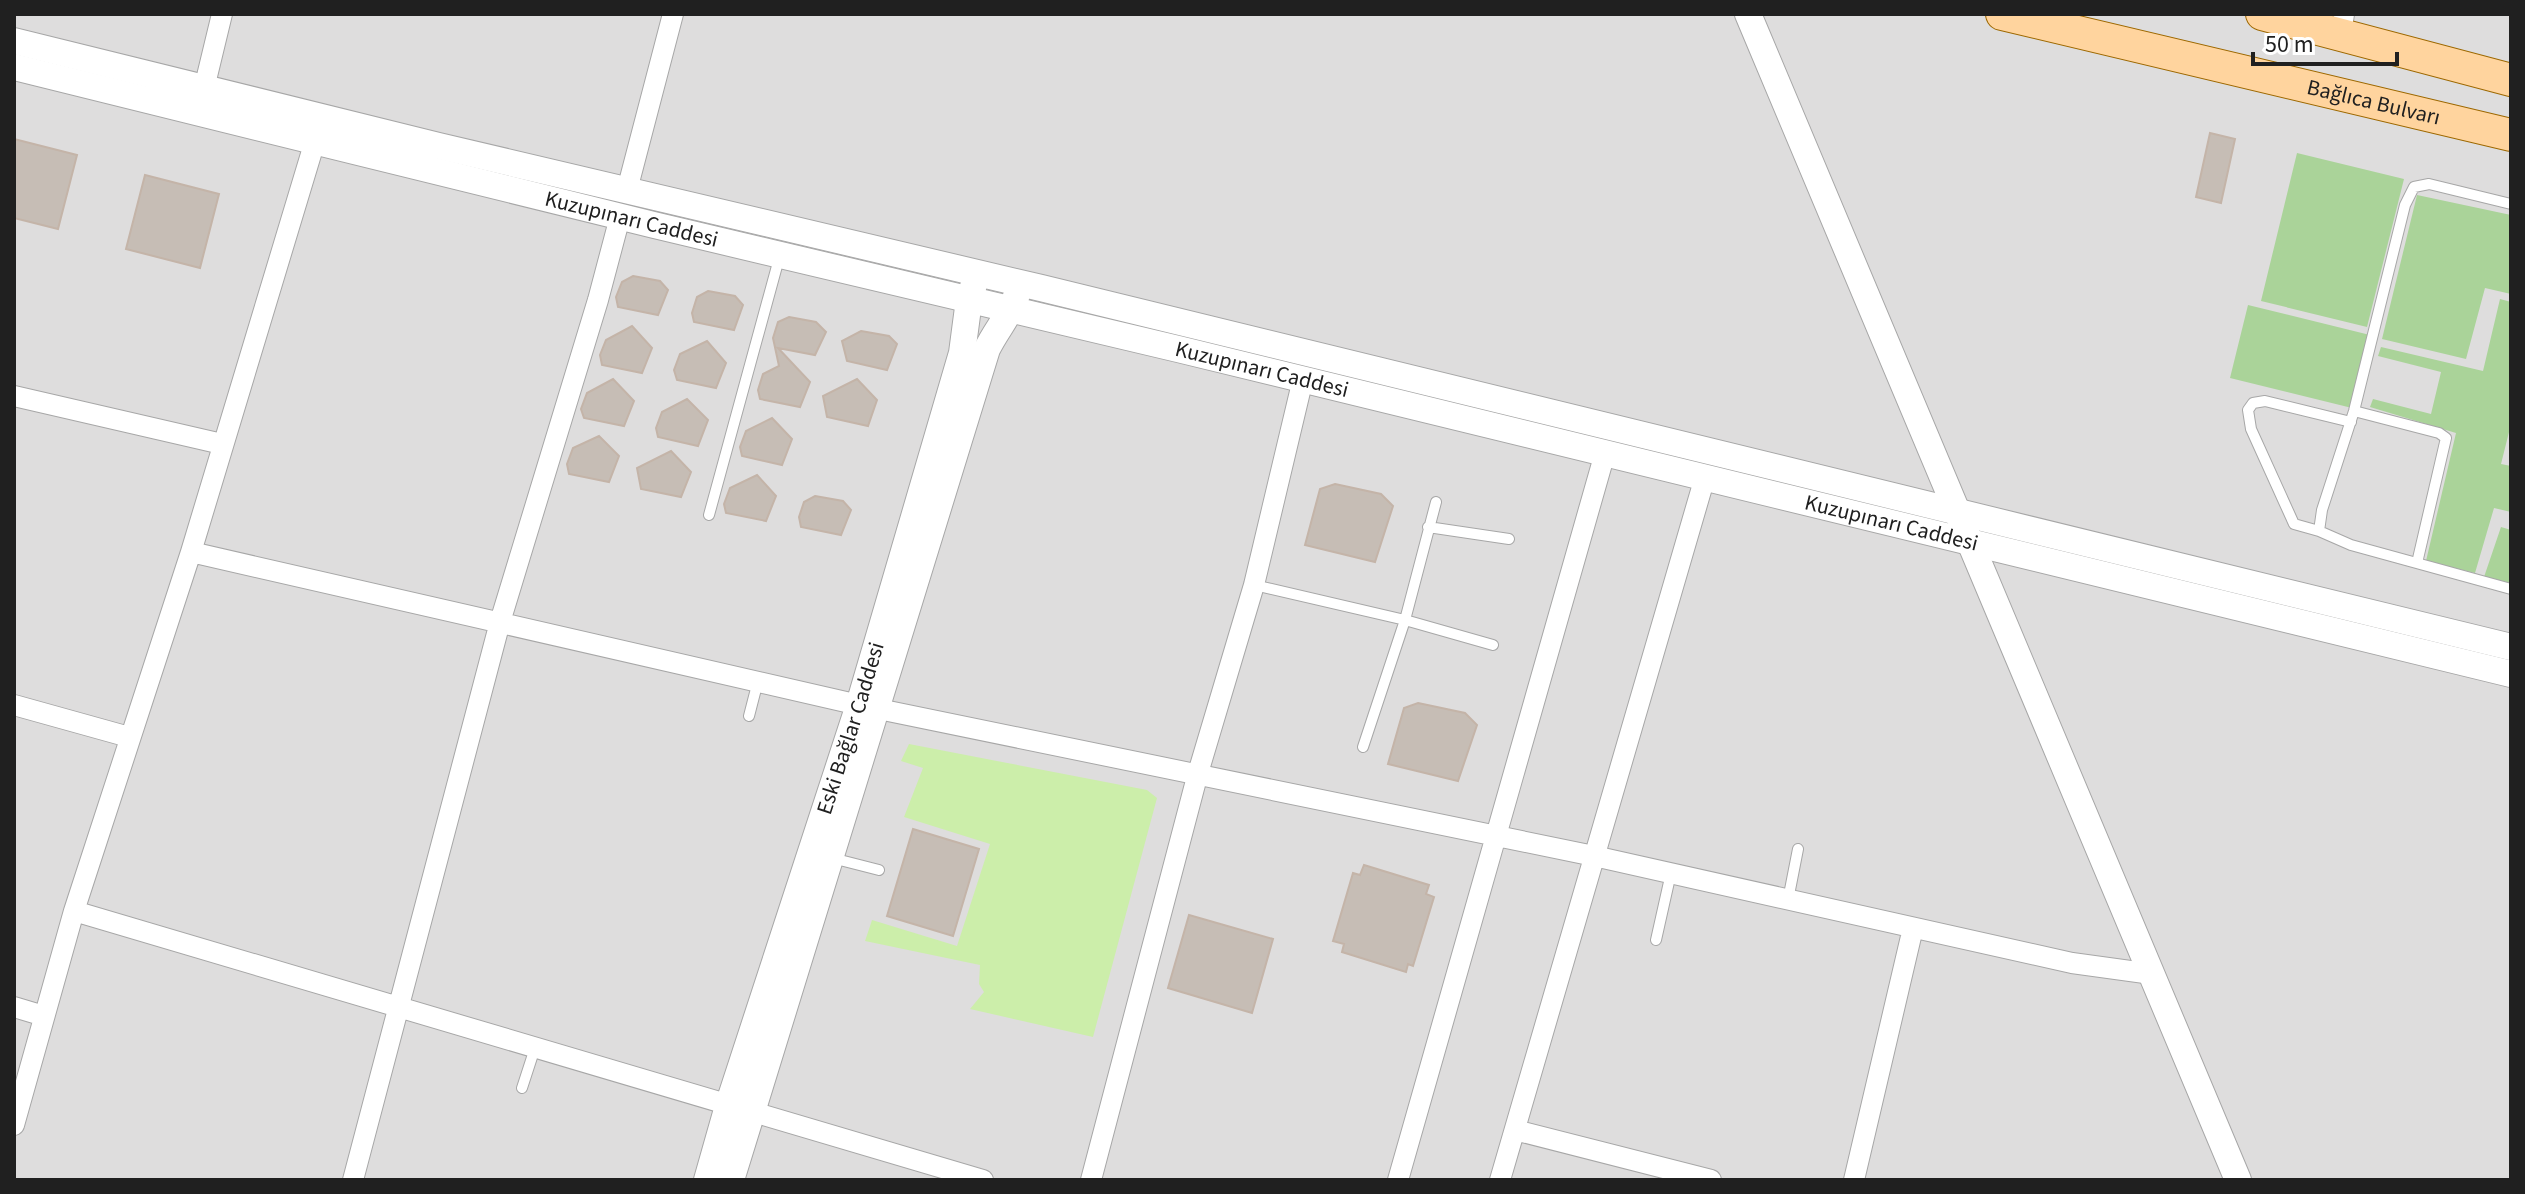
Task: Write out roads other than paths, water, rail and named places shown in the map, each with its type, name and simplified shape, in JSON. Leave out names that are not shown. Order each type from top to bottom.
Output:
[{"type":"main road","name":"Bağlıca Bulvarı","points":[[2002,14],[2036,18],[2511,135]]},
{"type":"main road","points":[[2274,16],[2343,24],[2511,80]]},
{"type":"street","points":[[201,100],[222,14]]},
{"type":"street","points":[[627,190],[673,14]]},
{"type":"street","points":[[1748,14],[2238,1180]]},
{"type":"street","name":"Kuzupınarı Caddesi","points":[[14,41],[201,100],[315,141],[2511,674]]},
{"type":"street","name":"Kuzupınarı Caddesi","points":[[14,67],[201,100],[627,190],[2511,647]]},
{"type":"street","points":[[14,1125],[74,911],[191,552],[315,141]]},
{"type":"street","points":[[353,1180],[500,622],[598,300],[620,217]]},
{"type":"street","name":"Eski Bağlar Caddesi","points":[[707,1180],[740,1109],[830,857],[962,353],[969,300],[978,273]]},
{"type":"street","name":"Eski Bağlar Caddesi","points":[[731,1180],[740,1109],[868,706],[987,349],[1011,309],[1019,283]]},
{"type":"street","points":[[1091,1180],[1198,773],[1254,585],[1303,379]]},
{"type":"street","points":[[14,396],[222,444]]},
{"type":"street","points":[[1398,1180],[1605,453]]},
{"type":"street","points":[[1500,1180],[1705,477]]},
{"type":"street","points":[[191,552],[868,706],[1594,856],[2072,963],[2152,974]]},
{"type":"street","points":[[14,705],[129,737]]},
{"type":"street","points":[[74,911],[983,1180]]},
{"type":"street","points":[[1854,1180],[1913,928]]},
{"type":"street","points":[[14,1007],[44,1016]]},
{"type":"street","points":[[1515,1130],[1711,1180]]},
{"type":"lane","points":[[2319,531],[2322,510],[2353,416],[2405,205],[2414,187],[2429,184],[2511,204]]},
{"type":"lane","points":[[709,515],[780,255]]},
{"type":"lane","points":[[2417,563],[2446,438],[2439,433],[2353,416],[2265,401],[2253,403],[2248,410],[2251,429],[2294,524],[2351,545],[2511,589]]},
{"type":"lane","points":[[1363,747],[1405,620],[1436,502]]},
{"type":"lane","points":[[1428,527],[1509,539]]},
{"type":"lane","points":[[1254,585],[1405,620],[1493,645]]},
{"type":"lane","points":[[749,716],[758,681]]},
{"type":"lane","points":[[1788,900],[1798,849]]},
{"type":"lane","points":[[830,857],[879,870]]},
{"type":"lane","points":[[1656,940],[1671,873]]},
{"type":"lane","points":[[522,1088],[535,1048]]}]
